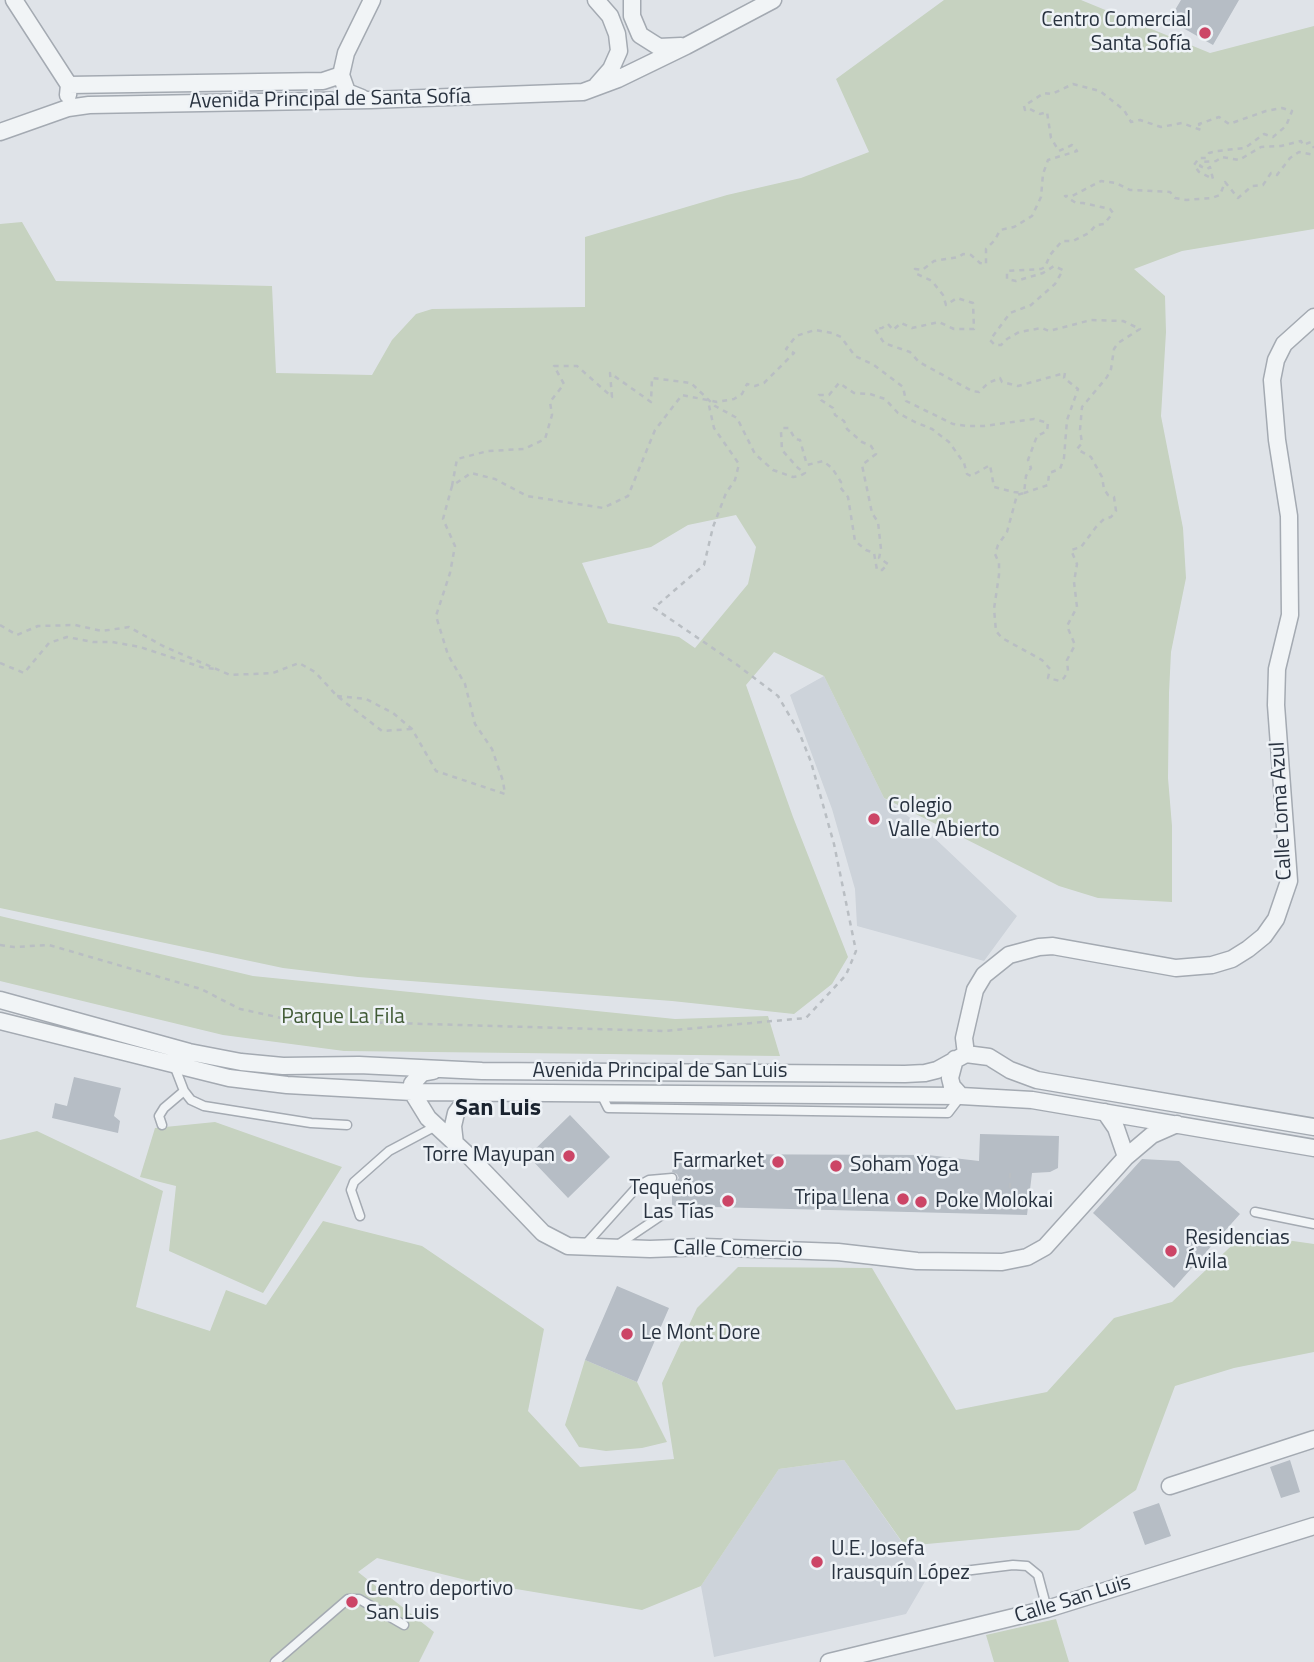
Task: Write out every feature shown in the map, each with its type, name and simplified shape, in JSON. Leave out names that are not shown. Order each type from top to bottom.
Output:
[{"type":"street","points":[[14,0],[68,85],[68,108]]},
{"type":"street","name":"Avenida Principal de Santa Sofía","points":[[68,85],[323,81],[341,75],[346,53],[372,0]]},
{"type":"street","points":[[593,90],[611,69],[619,51],[617,34],[610,16],[596,0]]},
{"type":"street","points":[[632,0],[636,29],[646,40],[667,48],[686,46]]},
{"type":"street","name":"Avenida Principal de Santa Sofía","points":[[0,132],[68,108],[103,105],[571,94],[593,90],[686,46],[773,0]]},
{"type":"street","points":[[341,75],[347,92],[371,100]]},
{"type":"street","name":"Calle Loma Azul","points":[[961,1096],[952,1086],[950,1078],[961,1057],[975,990],[984,975],[1009,955],[1053,946],[1118,960],[1175,968],[1212,965],[1233,958],[1248,949],[1264,936],[1276,919],[1289,881],[1276,705],[1277,669],[1290,615],[1290,516],[1272,380],[1276,360],[1284,344],[1314,317]]},
{"type":"street","name":"Avenida Principal de San Luis","points":[[0,1000],[189,1052],[241,1062],[283,1066],[658,1074],[905,1074],[925,1073],[961,1057]]},
{"type":"street","name":"Avenida Principal de San Luis","points":[[0,1021],[174,1065],[229,1077],[287,1085],[412,1092],[961,1096],[1032,1100],[1314,1148]]},
{"type":"street","points":[[961,1057],[989,1057],[1017,1073],[1037,1080],[1314,1126]]},
{"type":"street","points":[[343,1089],[357,1082],[358,1078],[357,1074],[344,1066]]},
{"type":"street","points":[[412,1092],[412,1084],[416,1078],[422,1073],[439,1069]]},
{"type":"street","name":"Calle Comercio","points":[[412,1092],[428,1118],[543,1233],[568,1247],[703,1247],[824,1251],[917,1261],[1002,1262],[1027,1257],[1045,1247],[1126,1157],[1152,1135],[1179,1124]]},
{"type":"street","points":[[455,1144],[453,1126],[456,1113],[468,1097],[482,1092]]},
{"type":"street","points":[[1105,1112],[1116,1128],[1126,1157]]},
{"type":"street","points":[[1170,1486],[1314,1438]]},
{"type":"street","name":"Calle San Luis","points":[[830,1662],[1047,1609],[1314,1526]]},
{"type":"lane","points":[[174,1065],[184,1091],[191,1100],[204,1107],[312,1123],[347,1125]]},
{"type":"lane","points":[[162,1125],[159,1116],[164,1108],[184,1091]]},
{"type":"lane","points":[[360,1216],[351,1190],[354,1182],[390,1151],[436,1126]]},
{"type":"lane","points":[[584,1247],[638,1186],[649,1180],[673,1178]]},
{"type":"lane","points":[[1255,1212],[1314,1224]]},
{"type":"lane","points":[[614,1248],[662,1214]]},
{"type":"lane","points":[[931,1575],[1013,1565],[1027,1566],[1038,1575],[1047,1609]]},
{"type":"lane","points":[[275,1662],[348,1599],[359,1600],[404,1625]]},
{"type":"path","points":[[1314,148],[1311,142],[1303,145],[1301,141],[1261,147],[1239,160],[1222,157],[1216,161],[1202,162],[1200,166],[1207,169],[1210,167],[1213,179],[1199,172],[1194,165],[1199,158],[1206,158],[1209,153],[1217,151],[1245,148],[1264,134],[1273,137],[1286,126],[1292,111],[1282,108],[1266,111],[1228,124],[1219,117],[1199,124],[1201,130],[1182,123],[1161,127],[1140,120],[1131,122],[1124,110],[1100,91],[1073,84],[1052,94],[1044,93],[1024,106],[1025,110],[1028,108],[1040,114],[1047,112],[1051,138],[1059,151],[1072,145],[1077,151],[1048,160],[1043,174],[1041,197],[1032,216],[1000,230],[986,249],[986,264],[964,254],[934,261],[922,270],[915,269],[917,274],[932,282],[943,295],[946,305],[957,298],[973,303],[974,329],[954,329],[939,322],[912,328],[901,323],[893,330],[888,324],[875,329],[884,343],[910,352],[919,362],[972,391],[979,392],[988,383],[1000,378],[1002,382],[1018,386],[1065,373],[1064,378],[1078,389],[1066,420],[1064,458],[1059,469],[1049,473],[1048,485],[1017,495],[1007,532],[998,544],[995,554],[999,563],[994,609],[996,631],[1009,643],[1042,660],[1050,669],[1048,678],[1060,681],[1065,678],[1068,671],[1067,660],[1075,645],[1067,626],[1077,607],[1074,582],[1077,564],[1072,550],[1081,547],[1096,527],[1116,511],[1114,497],[1108,495],[1104,489],[1102,477],[1091,457],[1077,449],[1082,443],[1082,407],[1107,377],[1118,343],[1140,329],[1124,321],[1091,320],[1049,331],[1042,328],[1019,332],[1001,345],[995,345],[990,340],[1010,313],[1031,305],[1055,284],[1063,270],[1054,266],[1043,273],[1016,281],[1007,279],[1007,271],[1041,269],[1062,241],[1073,241],[1096,225],[1104,224],[1113,213],[1110,209],[1076,204],[1065,196],[1072,196],[1101,181],[1116,183],[1130,190],[1170,192],[1175,198],[1185,200],[1220,195],[1225,182],[1238,198],[1252,186],[1263,185],[1271,173],[1277,175],[1290,158],[1300,152],[1314,155]]},
{"type":"path","points":[[452,486],[471,473],[495,479],[527,496],[603,508],[628,496],[655,430],[682,395],[708,401],[734,399],[742,394],[747,384],[755,386],[764,383],[794,353],[786,349],[796,336],[814,330],[841,337],[855,356],[874,365],[903,387],[906,401],[953,424],[984,426],[1034,419],[1048,423],[1047,431],[1037,436],[1032,446],[1028,460],[1031,468],[1026,476],[1024,493]]},
{"type":"path","points":[[337,696],[366,699],[393,713],[412,729],[436,771],[505,794],[492,749],[475,723],[465,684],[448,655],[436,616],[450,573],[455,546],[443,519],[457,459],[488,451],[524,449],[545,439],[552,415],[550,402],[564,384],[554,366],[577,366],[612,397],[610,373],[651,402],[652,378],[691,383],[708,401],[737,418],[755,454],[773,470],[800,477],[806,473],[782,450],[781,432],[783,428],[789,428],[795,439],[800,440],[807,465],[823,461],[832,468],[841,482],[840,487],[848,497],[855,541],[866,551],[874,553],[877,570],[882,570],[888,564],[879,558],[881,549],[878,522],[873,513],[862,465],[876,454],[871,446],[847,429],[844,421],[835,415],[834,408],[819,396],[829,396],[839,383],[854,393],[886,399],[898,412],[932,429],[959,454],[967,474],[971,476],[990,465],[994,487],[1024,493]]},
{"type":"path","points":[[0,945],[49,945],[201,989],[240,1009],[291,1020],[664,1031],[806,1018],[846,975],[856,951],[834,844],[811,762],[799,732],[778,696],[654,608],[704,565],[726,493],[735,480],[739,464],[713,428],[708,401]]},
{"type":"path","points":[[0,625],[17,635],[38,626],[75,625],[102,631],[129,627],[163,646],[230,675],[273,673],[299,663],[315,672],[337,696],[382,731],[412,729]]},
{"type":"path","points":[[0,663],[24,673],[49,643],[67,637],[140,647],[204,668],[219,670]]},
{"type":"path","points":[[1010,1168],[1010,1208]]},
{"type":"shaded area","name":"Colegio Valle Abierto","points":[[824,676],[884,798],[926,830],[1017,916],[984,961],[857,926],[855,889],[832,809],[790,695]]},
{"type":"shaded area","name":"U.E. Josefa Irausquín López","points":[[844,1460],[927,1578],[906,1614],[714,1657],[701,1586],[779,1469]]},
{"type":"green space","points":[[944,0],[1081,0],[1210,53],[1314,26],[1314,229],[1182,251],[1134,269],[1165,296],[1166,332],[1161,416],[1183,528],[1186,578],[1171,652],[1169,693],[1168,778],[1172,826],[1172,902],[1098,898],[1059,886],[884,798],[824,676],[774,652],[746,685],[793,817],[848,957],[832,984],[794,1014],[672,1001],[358,977],[283,968],[0,908],[0,224],[22,222],[56,281],[272,286],[276,373],[372,375],[392,340],[416,314],[432,309],[585,307],[585,237],[727,195],[801,178],[869,152],[836,79]],"holes":[[[736,515],[756,547],[748,584],[695,648],[679,637],[608,623],[582,563],[651,547],[688,525]]]},
{"type":"green space","name":"Parque La Fila","points":[[0,916],[253,976],[675,1019],[768,1016],[780,1056],[344,1051],[223,1035],[0,981]]},
{"type":"green space","points":[[215,1122],[342,1167],[263,1293],[169,1251],[176,1186],[140,1177],[155,1128]]},
{"type":"green space","points":[[37,1131],[163,1191],[136,1307],[210,1331],[226,1290],[266,1305],[323,1221],[422,1246],[544,1329],[528,1411],[580,1467],[674,1459],[662,1383],[697,1308],[738,1267],[872,1268],[956,1410],[1047,1392],[1114,1318],[1172,1302],[1244,1234],[1314,1244],[1314,1352],[1234,1368],[1175,1386],[1136,1490],[1079,1530],[905,1546],[844,1460],[779,1469],[701,1586],[642,1610],[474,1582],[377,1558],[358,1572],[434,1632],[419,1662],[0,1662],[0,1140]]},
{"type":"green space","points":[[585,1360],[637,1382],[667,1442],[642,1448],[606,1451],[579,1447],[565,1425]]},
{"type":"green space","points":[[1056,1619],[1069,1662],[994,1662],[986,1635]]},
{"type":"building","name":"Centro Comercial Santa Sofía","points":[[1181,0],[1239,0],[1213,45],[1169,20]]},
{"type":"building","points":[[74,1077],[121,1088],[114,1116],[120,1121],[118,1133],[52,1118],[55,1103],[67,1106]]},
{"type":"building","name":"Torre Mayupan","points":[[570,1115],[610,1157],[568,1198],[528,1156]]},
{"type":"building","points":[[980,1134],[1059,1136],[1058,1168],[1050,1172],[1032,1173],[1027,1215],[672,1206],[672,1185],[679,1178],[672,1172],[677,1154],[928,1155],[979,1161]]},
{"type":"building","name":"Residencias Ávila","points":[[1142,1159],[1179,1161],[1240,1214],[1174,1288],[1093,1213]]},
{"type":"building","name":"Le Mont Dore","points":[[617,1286],[669,1308],[637,1382],[585,1360]]},
{"type":"building","points":[[1290,1460],[1300,1492],[1281,1498],[1270,1467]]},
{"type":"building","points":[[1159,1503],[1171,1536],[1145,1545],[1133,1512]]},
{"type":"place","name":"Centro Comercial Santa Sofía","points":[[1205,33]]},
{"type":"place","name":"Colegio Valle Abierto","points":[[874,819]]},
{"type":"place","name":"Torre Mayupan","points":[[569,1156]]},
{"type":"place","name":"Farmarket","points":[[778,1162]]},
{"type":"place","name":"Soham Yoga","points":[[836,1166]]},
{"type":"place","name":"Tripa Llena","points":[[903,1199]]},
{"type":"place","name":"Tequeños Las Tías","points":[[728,1201]]},
{"type":"place","name":"Poke Molokai","points":[[921,1202]]},
{"type":"place","name":"Residencias Ávila","points":[[1171,1251]]},
{"type":"place","name":"Le Mont Dore","points":[[627,1334]]},
{"type":"place","name":"U.E. Josefa Irausquín López","points":[[817,1562]]},
{"type":"place","name":"Centro deportivo San Luis","points":[[352,1602]]},
{"type":"district","name":"San Luis","points":[[498,1109]]}]
